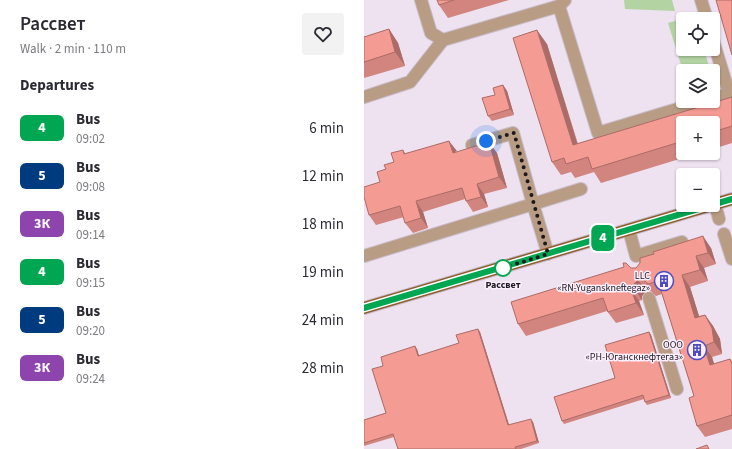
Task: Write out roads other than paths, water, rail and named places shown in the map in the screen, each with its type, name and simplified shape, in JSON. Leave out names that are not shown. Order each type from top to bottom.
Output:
[{"type":"main road","points":[[720,203],[732,199]]},
{"type":"main road","points":[[364,308],[689,212]]},
{"type":"lane","points":[[421,0],[431,33],[443,40]]},
{"type":"lane","points":[[701,0],[705,12]]},
{"type":"lane","points":[[364,97],[410,82],[443,40],[562,3],[598,133],[681,108]]},
{"type":"lane","points":[[718,56],[730,93],[720,96]]},
{"type":"lane","points":[[472,145],[514,133],[548,254]]},
{"type":"lane","points":[[364,256],[581,189]]},
{"type":"lane","points":[[717,212],[719,218]]},
{"type":"lane","points":[[629,230],[640,268]]},
{"type":"lane","points":[[724,234],[732,259]]},
{"type":"lane","points":[[636,256],[682,242]]},
{"type":"lane","points":[[649,298],[677,389]]},
{"type":"place","name":"Рассвет","points":[[503,268]]},
{"type":"place","name":"LLC «RN-Yuganskneftegaz»","points":[[664,281]]},
{"type":"place","name":"ООО «РН-Юганскнефтегаз»","points":[[697,350]]}]
